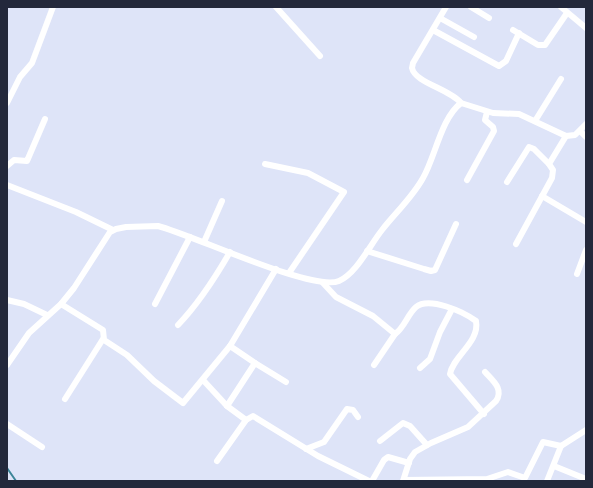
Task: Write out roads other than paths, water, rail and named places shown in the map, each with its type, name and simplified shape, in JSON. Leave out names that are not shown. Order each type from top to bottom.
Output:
[{"type":"street","points":[[7,103],[20,77],[32,63],[53,7]]},
{"type":"street","points":[[276,7],[320,56]]},
{"type":"street","points":[[446,7],[414,63],[413,72],[417,77],[454,95],[461,103],[487,112],[520,114],[566,136],[575,135],[586,124]]},
{"type":"street","points":[[471,7],[489,18]]},
{"type":"street","points":[[561,7],[586,28]]},
{"type":"street","points":[[433,30],[499,66],[506,61],[516,32],[538,45],[545,44],[567,13]]},
{"type":"street","points":[[440,18],[474,37]]},
{"type":"street","points":[[535,121],[561,79]]},
{"type":"street","points":[[7,185],[76,212],[113,230],[152,225],[190,237],[289,273],[323,283],[338,281],[353,270],[423,178],[439,137],[454,111],[461,103]]},
{"type":"street","points":[[467,180],[494,131],[493,127],[485,120],[487,112]]},
{"type":"street","points":[[7,166],[14,160],[27,161],[45,120]]},
{"type":"street","points":[[580,131],[586,137]]},
{"type":"street","points":[[549,164],[566,136]]},
{"type":"street","points":[[507,182],[529,148],[534,149],[549,164],[553,173],[516,244]]},
{"type":"street","points":[[265,164],[308,174],[344,192],[289,273]]},
{"type":"street","points":[[542,196],[586,222]]},
{"type":"street","points":[[204,242],[222,201]]},
{"type":"street","points":[[367,251],[431,271],[435,270],[456,224]]},
{"type":"street","points":[[8,362],[29,333],[47,315],[61,304],[86,272],[105,238],[113,230]]},
{"type":"street","points":[[155,304],[190,237]]},
{"type":"street","points":[[577,274],[586,250]]},
{"type":"street","points":[[178,325],[191,311],[211,284],[230,252]]},
{"type":"street","points":[[103,339],[127,355],[154,380],[182,402],[185,402],[230,346],[276,269]]},
{"type":"street","points":[[323,283],[336,297],[373,316],[395,334]]},
{"type":"street","points":[[7,300],[24,304],[47,315]]},
{"type":"street","points":[[61,304],[103,330],[103,339],[65,399]]},
{"type":"street","points":[[374,365],[395,334],[403,328],[412,312],[420,305],[437,304],[452,309],[474,319],[477,323],[469,345],[450,374],[484,414]]},
{"type":"street","points":[[420,368],[430,359],[440,332],[452,309]]},
{"type":"street","points":[[230,346],[286,382]]},
{"type":"street","points":[[227,406],[255,362]]},
{"type":"street","points":[[484,372],[500,392],[496,401],[484,414],[468,427],[427,445],[415,452],[403,480],[487,479],[508,472],[533,481]]},
{"type":"street","points":[[203,380],[227,406],[246,420]]},
{"type":"street","points":[[306,449],[324,442],[347,409],[353,410],[358,417]]},
{"type":"street","points":[[218,461],[250,416],[257,418],[306,449],[368,481]]},
{"type":"street","points":[[380,441],[403,423],[410,426],[427,445]]},
{"type":"street","points":[[7,424],[42,447]]},
{"type":"street","points":[[547,481],[561,446],[586,430]]},
{"type":"street","points":[[526,478],[541,444],[547,442],[561,446]]},
{"type":"street","points":[[372,481],[384,460],[388,457],[409,463]]},
{"type":"street","points":[[554,466],[586,479]]},
{"type":"waterway","points":[[7,468],[16,481]]}]
